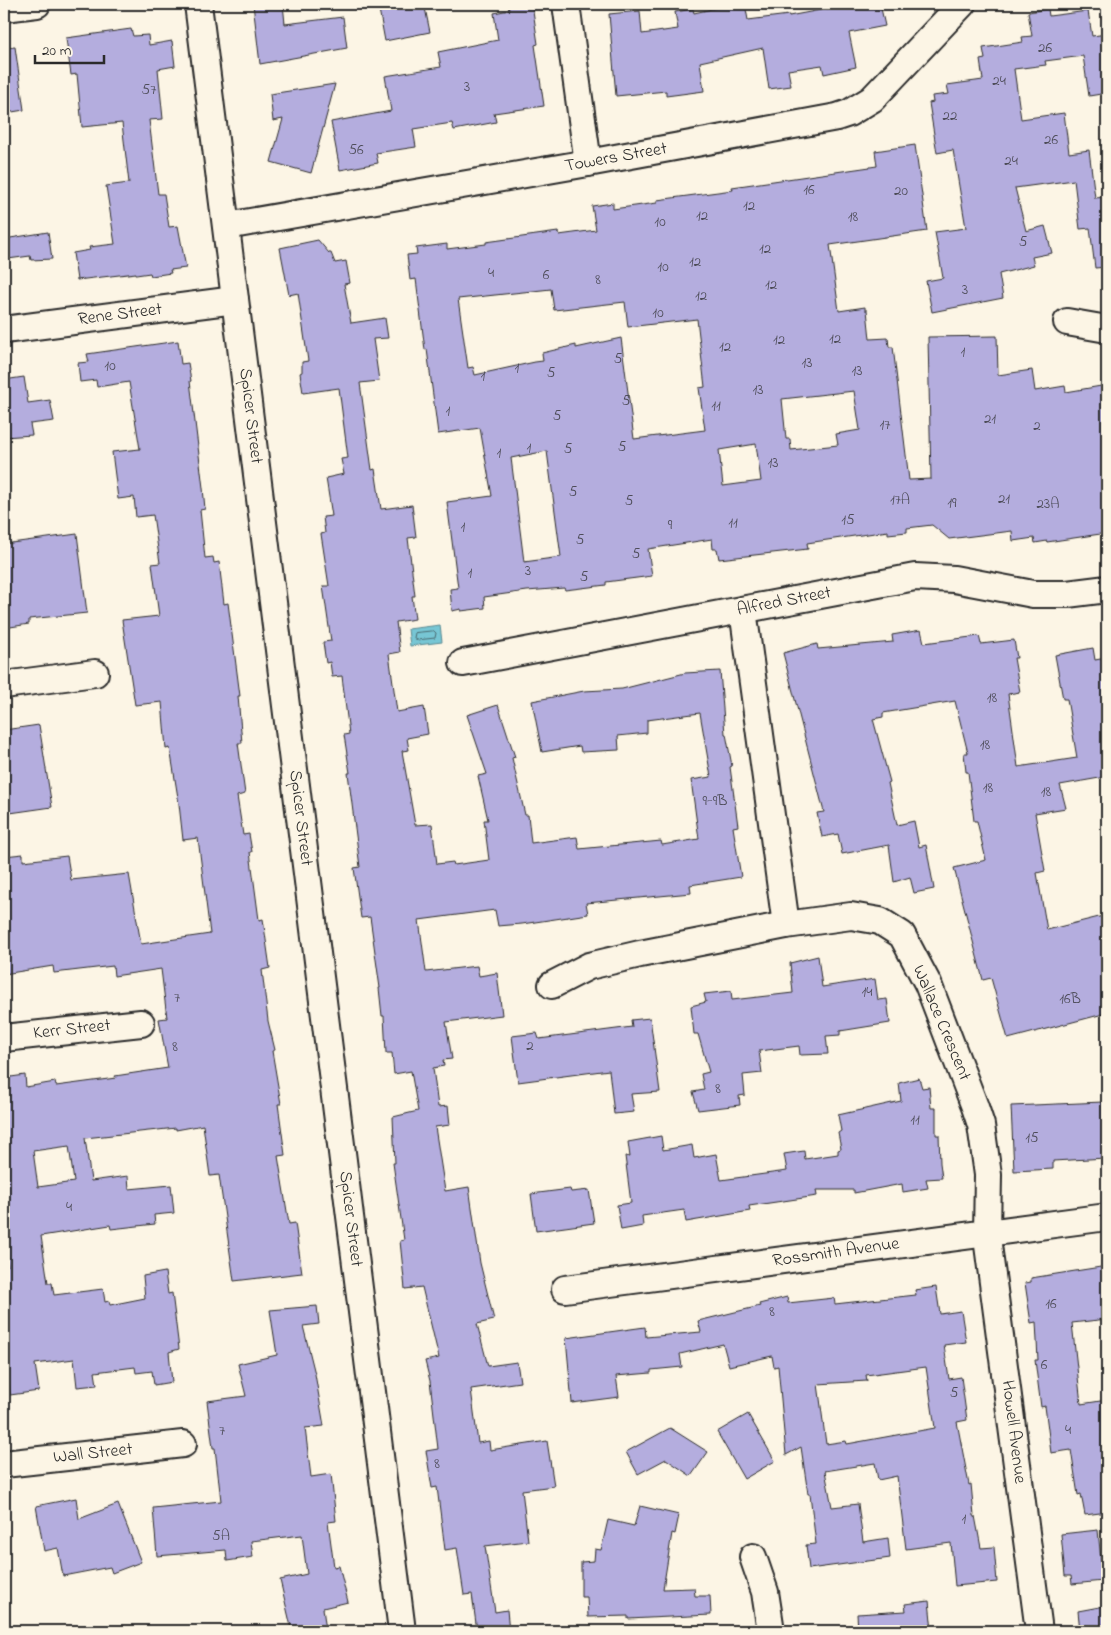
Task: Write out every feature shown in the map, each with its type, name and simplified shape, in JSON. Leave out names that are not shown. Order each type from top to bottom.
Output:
[{"type":"street","points":[[4,8],[37,4]]},
{"type":"street","name":"Spicer Street","points":[[198,4],[402,1631]]},
{"type":"street","points":[[566,4],[588,163]]},
{"type":"street","name":"Towers Street","points":[[227,226],[588,163],[849,114],[872,99],[956,5]]},
{"type":"street","name":"Rene Street","points":[[4,330],[235,300]]},
{"type":"street","points":[[1067,322],[1107,329]]},
{"type":"street","name":"Alfred Street","points":[[463,663],[915,578],[954,579],[1033,594],[1067,594],[1107,589]]},
{"type":"street","points":[[743,610],[786,925]]},
{"type":"street","points":[[4,685],[95,673]]},
{"type":"street","name":"Wallace Crescent","points":[[552,985],[589,966],[786,925],[851,916],[880,921],[902,935],[928,984],[981,1125],[988,1176],[987,1233]]},
{"type":"street","name":"Kerr Street","points":[[4,1038],[141,1023]]},
{"type":"street","name":"Rossmith Avenue","points":[[565,1289],[1107,1217]]},
{"type":"street","name":"Howell Avenue","points":[[987,1233],[1039,1631]]},
{"type":"street","name":"Wall Street","points":[[4,1464],[183,1444]]},
{"type":"street","points":[[753,1557],[765,1592],[771,1631]]},
{"type":"water","points":[[440,625],[442,642],[410,646],[408,629]]},
{"type":"building","points":[[253,4],[283,4],[285,24],[343,17],[347,48],[260,64]]},
{"type":"building","points":[[378,4],[419,4],[419,9],[425,8],[430,32],[385,41]]},
{"type":"building","points":[[508,4],[532,4],[538,44],[535,45],[544,106],[494,113],[496,122],[454,130],[452,123],[413,129],[416,147],[376,153],[378,163],[340,170],[331,122],[391,111],[385,76],[441,67],[438,52],[498,40],[494,13],[509,10]]},
{"type":"building","points":[[734,4],[745,4],[748,20],[789,16],[852,4],[880,4],[885,26],[849,33],[856,67],[824,74],[822,65],[788,70],[791,86],[769,89],[763,48],[700,62],[704,91],[666,96],[666,91],[616,96],[609,14],[640,11],[642,34],[678,29],[675,12],[693,9],[694,13]]},
{"type":"building","points":[[1048,9],[1049,16],[1088,11],[1092,36],[1107,34],[1107,93],[1089,96],[1083,56],[1045,61],[1046,65],[1014,69],[1021,119],[1064,113],[1069,153],[1089,150],[1095,198],[1107,197],[1107,267],[1095,268],[1090,228],[1080,229],[1074,180],[1015,188],[1026,231],[1045,226],[1052,253],[1032,257],[1034,265],[999,274],[1003,298],[932,312],[926,281],[943,278],[935,232],[966,228],[953,150],[937,153],[929,103],[933,102],[932,96],[949,94],[947,85],[983,80],[980,60],[985,59],[983,48],[1023,42],[1022,37],[1032,36],[1028,12]]},
{"type":"building","points":[[131,29],[133,36],[148,35],[149,45],[172,41],[175,66],[158,69],[163,119],[149,120],[158,194],[164,194],[169,227],[178,226],[186,268],[170,270],[171,273],[151,276],[150,273],[136,275],[136,273],[77,280],[73,253],[90,250],[89,247],[115,244],[106,186],[129,183],[122,123],[82,127],[77,74],[71,75],[66,38]]},
{"type":"building","points":[[15,47],[24,110],[6,113],[4,101],[4,48]]},
{"type":"building","points":[[335,84],[311,173],[271,162],[283,119],[273,121],[270,94]]},
{"type":"building","points":[[915,145],[927,231],[830,245],[839,311],[865,307],[865,310],[867,310],[870,339],[888,338],[889,347],[893,347],[909,480],[931,479],[928,337],[997,336],[998,375],[1032,370],[1035,391],[1065,386],[1066,392],[1107,385],[1107,533],[1035,543],[1034,538],[1013,541],[1012,531],[949,539],[932,525],[907,528],[907,532],[888,534],[888,531],[807,543],[808,549],[719,559],[717,549],[713,549],[712,539],[648,549],[652,576],[606,582],[606,585],[565,590],[564,588],[527,591],[484,597],[485,608],[452,611],[450,589],[458,588],[447,502],[492,496],[480,428],[438,434],[416,279],[410,280],[407,255],[417,254],[416,248],[447,244],[447,249],[558,232],[559,235],[596,230],[592,206],[613,203],[613,209],[657,203],[657,200],[733,190],[732,187],[877,166],[875,151]],"holes":[[[551,289],[554,310],[625,302],[628,327],[697,319],[705,387],[699,388],[705,430],[634,439],[621,338],[576,348],[576,345],[542,353],[543,361],[475,375],[473,367],[468,368],[458,299]],[[854,391],[860,430],[836,434],[838,445],[791,450],[790,439],[786,439],[782,399]],[[756,444],[761,481],[723,486],[719,450]],[[547,451],[561,557],[524,562],[511,458]]]},
{"type":"building","points":[[48,232],[52,259],[31,260],[30,256],[8,259],[4,239]]},
{"type":"building","points":[[318,240],[331,253],[335,263],[346,261],[350,283],[344,284],[351,323],[385,318],[388,338],[373,339],[379,381],[360,383],[372,470],[375,469],[381,509],[412,505],[416,537],[408,538],[415,596],[412,596],[415,619],[396,622],[400,652],[389,654],[397,712],[424,707],[428,734],[407,738],[409,750],[402,751],[415,825],[432,824],[437,864],[453,862],[454,865],[489,860],[484,820],[488,820],[478,776],[487,774],[467,715],[498,705],[515,757],[512,758],[525,815],[528,815],[531,843],[577,837],[579,849],[661,841],[662,845],[699,839],[691,780],[711,777],[700,713],[647,720],[647,733],[618,736],[619,750],[581,752],[580,746],[542,752],[532,701],[584,691],[622,689],[685,673],[720,671],[725,734],[732,766],[730,767],[738,826],[733,827],[741,877],[690,885],[691,893],[586,903],[588,914],[522,924],[498,926],[495,910],[419,920],[426,972],[477,966],[479,976],[497,973],[502,1015],[446,1022],[452,1059],[443,1060],[444,1066],[433,1068],[438,1107],[448,1106],[450,1125],[435,1127],[445,1191],[469,1187],[480,1263],[494,1320],[477,1324],[488,1366],[517,1362],[520,1382],[471,1389],[478,1443],[489,1441],[490,1450],[547,1441],[554,1486],[522,1490],[528,1541],[485,1546],[495,1612],[507,1610],[509,1631],[477,1631],[472,1594],[464,1595],[457,1548],[445,1550],[437,1487],[432,1488],[426,1451],[438,1449],[430,1381],[425,1361],[439,1358],[422,1287],[405,1289],[400,1241],[404,1240],[393,1163],[395,1163],[393,1117],[418,1111],[411,1071],[394,1074],[392,1053],[386,1053],[384,1016],[382,1016],[370,917],[361,918],[354,868],[360,867],[344,735],[349,734],[342,676],[332,677],[330,662],[326,663],[323,642],[331,641],[323,586],[329,586],[321,534],[325,533],[323,517],[332,516],[326,478],[344,474],[341,459],[348,458],[339,388],[303,393],[300,373],[302,372],[302,362],[308,361],[298,293],[289,295],[280,248]]},
{"type":"building","points":[[178,341],[181,364],[188,363],[205,509],[200,510],[205,558],[213,557],[214,563],[219,562],[224,604],[228,603],[240,696],[238,696],[242,743],[238,743],[245,794],[237,796],[243,835],[249,834],[259,920],[263,919],[270,968],[262,970],[268,1021],[275,1050],[272,1051],[281,1104],[278,1104],[285,1155],[278,1156],[289,1224],[295,1223],[302,1273],[234,1281],[219,1175],[210,1176],[203,1125],[176,1130],[176,1128],[85,1138],[91,1181],[128,1176],[129,1189],[171,1185],[174,1213],[154,1215],[155,1224],[111,1229],[110,1225],[41,1236],[48,1283],[52,1283],[54,1295],[103,1289],[105,1302],[109,1301],[110,1305],[145,1298],[143,1276],[165,1272],[168,1294],[172,1293],[179,1349],[169,1352],[172,1382],[154,1385],[152,1371],[136,1373],[135,1367],[95,1372],[97,1385],[77,1387],[74,1359],[35,1364],[39,1391],[10,1395],[4,1345],[4,1266],[8,1266],[4,1230],[4,1078],[25,1075],[26,1087],[55,1082],[56,1086],[116,1078],[115,1076],[168,1068],[159,1019],[167,1018],[161,969],[114,976],[113,966],[54,973],[53,966],[4,974],[4,856],[23,854],[23,861],[67,856],[71,880],[129,874],[141,944],[210,934],[198,838],[183,840],[170,748],[166,749],[162,702],[135,705],[122,620],[159,616],[152,564],[160,563],[153,515],[136,517],[134,497],[118,499],[112,452],[140,449],[129,382],[97,387],[96,380],[80,382],[78,363],[89,362],[87,354]],"holes":[[[69,1146],[74,1182],[38,1187],[33,1151]]]},
{"type":"building","points":[[24,377],[28,403],[50,400],[54,421],[30,424],[32,435],[4,437],[4,380]]},
{"type":"building","points":[[77,534],[87,613],[29,619],[29,624],[4,628],[4,544]]},
{"type":"building","points":[[921,630],[924,643],[979,636],[981,644],[1014,640],[1017,658],[1014,658],[1020,692],[1008,694],[1018,767],[1077,758],[1067,699],[1063,699],[1055,655],[1093,648],[1095,660],[1106,658],[1107,759],[1102,760],[1105,777],[1060,785],[1066,808],[1035,813],[1045,871],[1037,873],[1047,930],[1107,915],[1107,1013],[1008,1039],[991,978],[983,980],[954,868],[986,860],[977,821],[974,821],[964,753],[968,753],[955,701],[883,713],[883,717],[873,719],[890,782],[888,783],[897,825],[914,821],[919,847],[926,845],[934,889],[914,893],[910,877],[894,882],[889,845],[842,854],[838,834],[822,837],[817,813],[824,812],[783,653],[817,644],[818,649],[893,642],[892,635]]},
{"type":"building","points":[[39,725],[52,807],[10,813],[4,772],[4,730]]},
{"type":"building","points":[[818,956],[822,987],[875,979],[878,1000],[887,999],[890,1023],[840,1031],[840,1035],[826,1036],[828,1054],[800,1055],[799,1046],[759,1051],[762,1073],[743,1075],[745,1095],[739,1096],[740,1105],[698,1110],[693,1092],[704,1090],[701,1074],[709,1072],[698,1034],[694,1034],[691,1006],[706,1002],[704,994],[731,991],[732,1000],[793,993],[790,963]]},
{"type":"building","points":[[650,1018],[660,1092],[631,1094],[634,1112],[614,1114],[609,1070],[518,1082],[512,1036],[537,1033],[539,1039],[632,1027],[631,1020]]},
{"type":"building","points":[[919,1078],[922,1088],[929,1087],[931,1108],[936,1108],[936,1135],[939,1135],[942,1178],[926,1179],[928,1188],[903,1192],[902,1184],[854,1193],[854,1190],[816,1190],[817,1196],[749,1206],[750,1211],[686,1222],[684,1210],[642,1216],[643,1226],[621,1230],[617,1205],[631,1203],[625,1156],[630,1157],[628,1142],[661,1136],[663,1150],[692,1145],[694,1158],[716,1154],[721,1180],[787,1171],[784,1154],[804,1151],[805,1159],[838,1154],[838,1150],[841,1149],[838,1133],[841,1131],[838,1115],[901,1101],[899,1083]]},
{"type":"building","points":[[1103,1102],[1106,1158],[1053,1161],[1053,1169],[1014,1171],[1011,1106]]},
{"type":"building","points":[[570,1189],[571,1192],[589,1190],[594,1223],[536,1231],[531,1194]]},
{"type":"building","points":[[1107,1266],[1107,1319],[1072,1323],[1081,1404],[1107,1400],[1107,1512],[1085,1515],[1081,1494],[1078,1495],[1071,1450],[1051,1453],[1045,1406],[1041,1407],[1035,1360],[1038,1360],[1036,1322],[1031,1323],[1025,1283],[1031,1282],[1031,1278]]},
{"type":"building","points":[[936,1287],[940,1314],[961,1311],[966,1342],[944,1345],[949,1379],[961,1377],[967,1420],[957,1422],[969,1485],[971,1484],[974,1516],[981,1548],[994,1547],[997,1582],[955,1586],[951,1543],[906,1549],[897,1476],[878,1480],[875,1463],[825,1471],[832,1507],[858,1504],[863,1542],[888,1538],[890,1558],[809,1569],[806,1545],[816,1544],[810,1494],[808,1494],[801,1447],[786,1455],[778,1366],[774,1367],[772,1356],[729,1366],[723,1344],[680,1354],[682,1367],[651,1370],[651,1373],[616,1376],[619,1397],[572,1403],[566,1338],[645,1327],[646,1337],[701,1332],[698,1321],[760,1306],[759,1304],[787,1297],[788,1303],[834,1298],[835,1304],[916,1295],[915,1290]],"holes":[[[926,1367],[935,1428],[847,1444],[846,1441],[826,1444],[818,1384],[867,1381],[866,1375]]]},
{"type":"building","points":[[317,1306],[319,1324],[303,1326],[315,1374],[324,1426],[305,1428],[311,1477],[331,1474],[336,1521],[328,1522],[334,1567],[339,1566],[348,1602],[323,1608],[326,1631],[292,1631],[280,1580],[307,1574],[302,1535],[251,1541],[253,1557],[227,1561],[226,1550],[157,1556],[153,1508],[221,1501],[207,1401],[246,1396],[238,1364],[277,1355],[270,1310]]},
{"type":"building","points":[[748,1414],[775,1461],[744,1479],[717,1432]]},
{"type":"building","points":[[670,1428],[708,1452],[691,1476],[666,1459],[638,1474],[626,1452]]},
{"type":"building","points":[[76,1498],[79,1519],[118,1504],[141,1562],[112,1573],[110,1567],[63,1576],[58,1548],[44,1551],[36,1506]]},
{"type":"building","points":[[640,1506],[679,1515],[675,1534],[672,1533],[663,1589],[694,1588],[695,1596],[710,1596],[711,1615],[628,1619],[628,1616],[588,1617],[587,1597],[581,1597],[581,1562],[594,1561],[595,1549],[601,1550],[608,1520],[634,1526]]},
{"type":"building","points":[[1098,1530],[1103,1581],[1072,1584],[1071,1576],[1065,1576],[1061,1534]]},
{"type":"building","points":[[929,1601],[932,1631],[858,1631],[857,1614],[906,1611],[905,1604]]},
{"type":"building","points":[[1105,1606],[1107,1631],[1080,1631],[1078,1611]]}]
